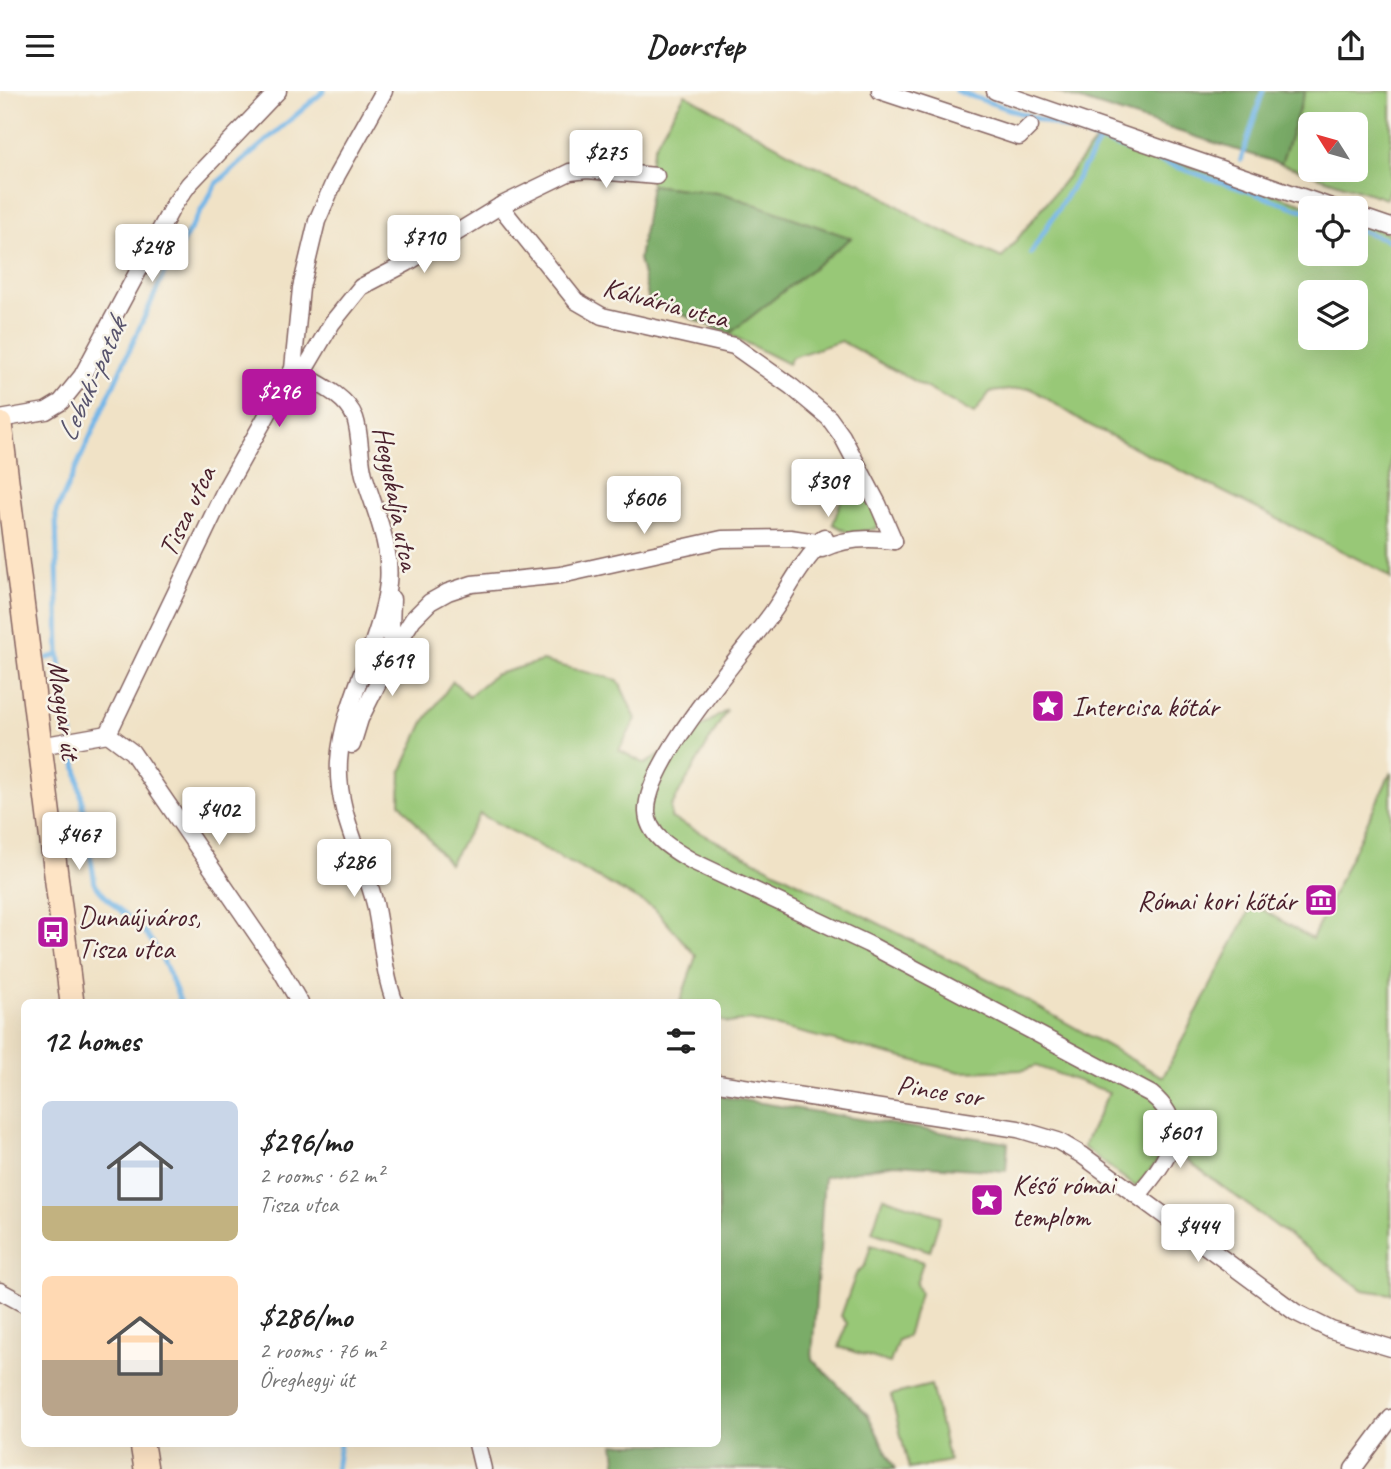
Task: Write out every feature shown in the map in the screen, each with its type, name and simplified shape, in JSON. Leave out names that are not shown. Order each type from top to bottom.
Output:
[{"type":"street","points":[[0,419],[46,411],[61,402],[82,376],[173,206],[196,177],[278,91]]},
{"type":"street","points":[[880,91],[1019,137],[1030,126]]},
{"type":"street","points":[[995,91],[1299,196]]},
{"type":"street","name":"Tisza utca","points":[[108,734],[226,488],[298,371],[301,288],[317,221],[378,93]]},
{"type":"street","points":[[298,371],[362,287],[500,206],[570,172],[587,170],[656,176]]},
{"type":"street","name":"Kálvária utca","points":[[500,206],[558,280],[576,301],[588,310],[602,316],[734,346],[815,405],[842,436],[894,541],[857,539],[821,544]]},
{"type":"street","points":[[1368,219],[1391,227]]},
{"type":"street","name":"Hegyekalja utca","points":[[298,371],[335,395],[355,418],[359,457],[383,537],[388,582],[370,655],[351,707],[339,761],[343,810],[375,904],[394,999]]},
{"type":"street","name":"Magyar út","points":[[0,424],[48,745],[72,999]]},
{"type":"street","points":[[341,788],[360,719],[413,619],[430,602],[472,584],[561,575],[722,539],[790,538],[821,544]]},
{"type":"street","points":[[821,544],[797,571],[774,611],[677,741],[656,776],[648,795],[647,814],[652,829],[667,846],[692,861],[868,944],[1151,1094],[1166,1106],[1174,1124],[1174,1136],[1163,1165],[1138,1195]]},
{"type":"street","points":[[388,582],[392,599],[390,660]]},
{"type":"street","points":[[48,745],[108,734],[132,752],[276,961],[298,999]]},
{"type":"street","name":"Pince sor","points":[[721,1083],[1018,1129],[1066,1146],[1138,1195],[1257,1287],[1302,1316],[1331,1330],[1391,1347]]},
{"type":"street","points":[[0,1291],[21,1302]]},
{"type":"street","points":[[1353,1469],[1391,1418]]},
{"type":"street","points":[[142,1447],[146,1469]]},
{"type":"street","points":[[478,1447],[483,1469]]},
{"type":"green space","points":[[1052,91],[1305,91],[1281,164]]},
{"type":"green space","points":[[1305,91],[1391,91],[1391,183],[1386,199],[1335,182],[1368,182],[1368,112],[1298,112]]},
{"type":"green space","points":[[685,94],[808,163],[862,183],[925,223],[1002,258],[1100,136],[1298,202],[1298,266],[1368,266],[1368,226],[1391,234],[1391,579],[1378,569],[1087,424],[1030,388],[990,392],[974,414],[841,341],[792,357],[788,364],[729,334],[850,238],[725,194],[651,185],[651,160],[665,126]]},
{"type":"green space","points":[[1298,112],[1298,170],[1281,164]]},
{"type":"green space","points":[[651,185],[725,194],[851,238],[729,334],[649,301],[639,259]]},
{"type":"green space","points":[[854,462],[880,520],[875,529],[849,533],[833,524]]},
{"type":"green space","points":[[542,661],[618,680],[636,719],[619,750],[645,764],[727,710],[671,807],[671,818],[990,980],[1163,1077],[1253,904],[1312,939],[1391,772],[1391,1294],[1363,1290],[1169,1147],[1136,1187],[1083,1147],[1109,1092],[1036,1066],[1024,1070],[960,1072],[750,1020],[729,1023],[721,1021],[721,999],[681,999],[696,956],[654,908],[480,814],[449,864],[400,803],[401,772],[424,722],[453,681],[469,696],[494,675]]},
{"type":"green space","points":[[721,1096],[1008,1143],[1006,1171],[895,1164],[824,1177],[812,1359],[868,1415],[895,1469],[617,1469],[614,1447],[721,1447]]},
{"type":"green space","points":[[883,1197],[941,1216],[930,1251],[872,1232]]},
{"type":"green space","points":[[871,1245],[923,1262],[916,1284],[920,1293],[907,1336],[898,1340],[890,1363],[839,1347],[847,1323],[841,1316],[856,1274],[865,1265]]},
{"type":"green space","points":[[931,1385],[949,1461],[909,1469],[891,1395]]},
{"type":"waterway","name":"Lebuki-patak","points":[[48,658],[59,655],[56,512],[163,276],[217,183],[324,91]]},
{"type":"waterway","points":[[956,91],[1298,209]]},
{"type":"waterway","points":[[1241,160],[1263,91]]},
{"type":"waterway","points":[[1031,253],[1100,141]]},
{"type":"waterway","points":[[1368,233],[1391,241]]},
{"type":"waterway","points":[[59,655],[95,884],[152,942],[179,999]]},
{"type":"waterway","points":[[336,1469],[340,1447]]},
{"type":"place","name":"Intercisa kőtár","points":[[1048,706]]},
{"type":"place","name":"Római kori kőtár","points":[[1321,900]]},
{"type":"place","name":"Dunaújváros, Tisza utca","points":[[53,932]]},
{"type":"place","name":"Késő római templom","points":[[987,1200]]}]
